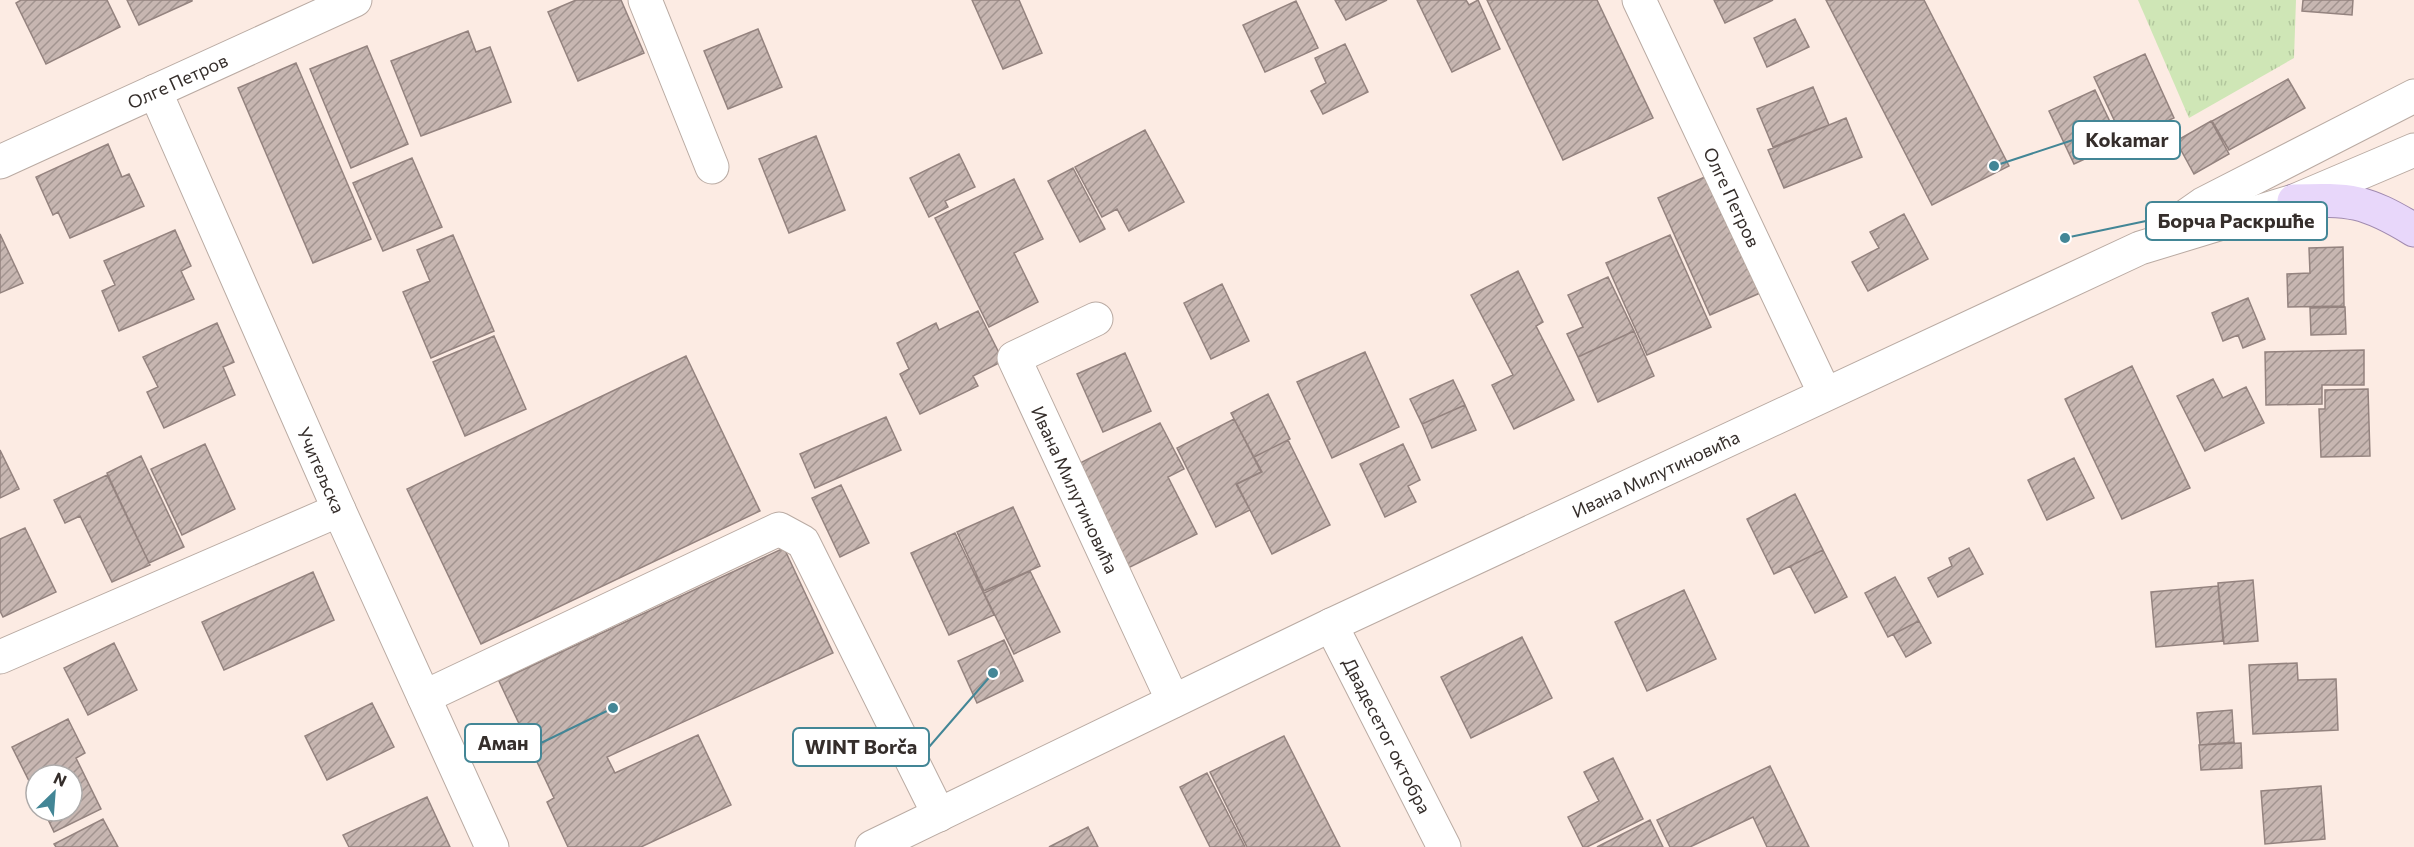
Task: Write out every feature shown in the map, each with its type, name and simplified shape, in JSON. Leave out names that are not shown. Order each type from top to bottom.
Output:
[{"type":"main road","points":[[2294,201],[2332,199],[2361,202],[2383,211],[2414,230]]},
{"type":"street","name":"Олге Петров","points":[[0,162],[355,0]]},
{"type":"street","points":[[645,0],[712,166]]},
{"type":"street","name":"Олге Петров","points":[[1639,0],[1825,394]]},
{"type":"street","name":"Учитељска","points":[[155,91],[339,510],[492,847]]},
{"type":"street","name":"Ивана Милутиновића","points":[[2140,248],[2203,204],[2414,96]]},
{"type":"street","name":"Ивана Милутиновића","points":[[872,847],[1331,625],[2140,248],[2294,201],[2414,150]]},
{"type":"street","name":"Ивана Милутиновића","points":[[1096,320],[1014,358],[1173,701]]},
{"type":"street","points":[[0,657],[339,510]]},
{"type":"street","points":[[424,697],[779,529],[803,542],[939,814]]},
{"type":"street","name":"Двадесетог октобра","points":[[1331,625],[1444,847]]},
{"type":"green space","points":[[2138,0],[2296,0],[2294,58],[2189,118]]},
{"type":"building","points":[[21,0],[107,0],[120,27],[46,64],[16,3]]},
{"type":"building","points":[[127,0],[192,0],[192,1],[139,25]]},
{"type":"building","points":[[576,0],[621,0],[644,53],[578,81],[548,12]]},
{"type":"building","points":[[972,0],[1019,0],[1042,53],[1003,69]]},
{"type":"building","points":[[1335,0],[1387,0],[1346,20]]},
{"type":"building","points":[[1417,0],[1466,0],[1469,5],[1478,0],[1500,49],[1452,72]]},
{"type":"building","points":[[1487,0],[1597,0],[1653,118],[1563,160]]},
{"type":"building","points":[[1714,0],[1773,0],[1725,23]]},
{"type":"building","points":[[1826,0],[1924,0],[2009,166],[1932,205]]},
{"type":"building","points":[[2303,0],[2353,0],[2352,15],[2302,11]]},
{"type":"building","points":[[1296,1],[1318,48],[1265,72],[1243,25]]},
{"type":"building","points":[[1795,19],[1809,47],[1767,67],[1754,38]]},
{"type":"building","points":[[758,29],[782,87],[728,109],[704,51]]},
{"type":"building","points":[[468,31],[476,52],[490,47],[511,102],[421,136],[391,61]]},
{"type":"building","points":[[1345,44],[1368,92],[1323,114],[1311,91],[1326,83],[1315,58]]},
{"type":"building","points":[[367,46],[408,144],[351,168],[310,69]]},
{"type":"building","points":[[2145,54],[2174,118],[2124,141],[2094,77]]},
{"type":"building","points":[[296,63],[371,239],[313,263],[238,88]]},
{"type":"building","points":[[2288,79],[2305,108],[2229,150],[2212,121]]},
{"type":"building","points":[[1813,87],[1829,125],[1773,147],[1757,109]]},
{"type":"building","points":[[2095,90],[2120,143],[2074,164],[2049,111]]},
{"type":"building","points":[[1846,118],[1862,157],[1784,188],[1768,150]]},
{"type":"building","points":[[2211,121],[2229,154],[2194,174],[2176,141]]},
{"type":"building","points":[[1145,130],[1184,202],[1129,231],[1117,209],[1102,217],[1075,167]]},
{"type":"building","points":[[816,136],[845,210],[789,233],[759,159]]},
{"type":"building","points":[[108,144],[122,177],[129,174],[144,206],[70,238],[58,212],[53,215],[36,177]]},
{"type":"building","points":[[959,154],[975,187],[945,201],[948,207],[929,217],[910,178]]},
{"type":"building","points":[[412,158],[442,227],[383,251],[353,183]]},
{"type":"building","points":[[1073,168],[1105,229],[1080,242],[1048,181]]},
{"type":"building","points":[[1707,176],[1760,293],[1710,315],[1658,198]]},
{"type":"building","points":[[1014,179],[1043,239],[1014,253],[1038,302],[989,327],[935,218]]},
{"type":"building","points":[[1904,214],[1928,259],[1868,291],[1852,262],[1879,248],[1870,232]]},
{"type":"building","points":[[175,230],[191,266],[181,271],[194,299],[119,331],[102,291],[115,285],[104,261]]},
{"type":"building","points":[[0,234],[23,283],[0,293]]},
{"type":"building","points":[[453,235],[494,331],[431,358],[403,292],[430,281],[417,250]]},
{"type":"building","points":[[1670,235],[1711,327],[1647,355],[1606,263]]},
{"type":"building","points":[[2343,247],[2344,306],[2288,307],[2287,274],[2310,273],[2309,248]]},
{"type":"building","points":[[1518,271],[1543,322],[1536,326],[1574,400],[1514,429],[1492,385],[1513,375],[1471,295]]},
{"type":"building","points":[[1608,277],[1634,331],[1578,357],[1567,334],[1583,327],[1568,295]]},
{"type":"building","points":[[1222,284],[1249,341],[1211,359],[1184,303]]},
{"type":"building","points":[[2248,298],[2265,339],[2243,348],[2238,335],[2223,341],[2212,313]]},
{"type":"building","points":[[2345,307],[2346,334],[2311,335],[2310,308]]},
{"type":"building","points":[[978,311],[1003,361],[973,376],[978,386],[920,414],[900,374],[909,369],[897,343],[936,323],[939,330]]},
{"type":"building","points":[[217,323],[234,362],[223,367],[235,395],[164,428],[147,392],[158,387],[143,357]]},
{"type":"building","points":[[1634,331],[1654,376],[1598,402],[1578,357]]},
{"type":"building","points":[[494,336],[526,409],[465,436],[433,362]]},
{"type":"building","points":[[2364,350],[2364,385],[2322,385],[2322,404],[2266,405],[2265,352]]},
{"type":"building","points":[[1365,352],[1399,427],[1332,458],[1297,382]]},
{"type":"building","points":[[1125,353],[1151,411],[1103,432],[1077,374]]},
{"type":"building","points":[[686,356],[760,511],[481,644],[407,489]]},
{"type":"building","points":[[2132,366],[2190,488],[2122,519],[2065,399]]},
{"type":"building","points":[[2213,379],[2223,398],[2246,387],[2264,423],[2205,451],[2177,396]]},
{"type":"building","points":[[1453,380],[1465,405],[1422,424],[1410,399]]},
{"type":"building","points":[[2368,389],[2370,456],[2321,457],[2319,409],[2325,409],[2325,390]]},
{"type":"building","points":[[1268,394],[1290,439],[1254,457],[1231,413]]},
{"type":"building","points":[[1465,405],[1476,430],[1432,448],[1422,424]]},
{"type":"building","points":[[886,417],[901,450],[815,488],[800,454]]},
{"type":"building","points":[[1234,419],[1261,472],[1236,484],[1250,510],[1216,527],[1177,448]]},
{"type":"building","points":[[1160,423],[1184,469],[1168,477],[1197,534],[1126,569],[1074,466]]},
{"type":"building","points":[[1288,440],[1330,525],[1272,554],[1237,484],[1262,472],[1254,457]]},
{"type":"building","points":[[205,444],[235,509],[182,535],[151,469]]},
{"type":"building","points":[[1403,444],[1420,480],[1408,486],[1416,502],[1385,517],[1360,464]]},
{"type":"building","points":[[0,450],[19,489],[0,498]]},
{"type":"building","points":[[141,456],[184,547],[149,563],[107,473]]},
{"type":"building","points":[[2074,458],[2094,498],[2047,520],[2028,480]]},
{"type":"building","points":[[107,475],[150,565],[112,582],[80,516],[65,523],[54,500]]},
{"type":"building","points":[[841,485],[869,543],[840,557],[812,498]]},
{"type":"building","points":[[1795,494],[1823,550],[1774,574],[1747,519]]},
{"type":"building","points":[[1013,507],[1040,566],[984,591],[957,532]]},
{"type":"building","points":[[25,528],[56,592],[3,617],[0,611],[0,539]]},
{"type":"building","points":[[955,533],[994,615],[949,635],[911,553]]},
{"type":"building","points":[[784,548],[833,653],[607,757],[615,773],[698,735],[731,805],[641,847],[568,847],[547,802],[554,798],[499,681]]},
{"type":"building","points":[[1969,548],[1983,574],[1938,597],[1928,578],[1952,566],[1949,558]]},
{"type":"building","points":[[1823,550],[1847,597],[1815,613],[1790,566]]},
{"type":"building","points":[[1030,571],[1060,632],[1014,654],[984,593]]},
{"type":"building","points":[[313,572],[334,620],[224,670],[202,622]]},
{"type":"building","points":[[1895,577],[1919,621],[1888,637],[1865,593]]},
{"type":"building","points":[[2253,580],[2258,641],[2224,644],[2218,583]]},
{"type":"building","points":[[2218,586],[2223,641],[2156,647],[2151,592]]},
{"type":"building","points":[[1684,590],[1716,659],[1647,691],[1615,622]]},
{"type":"building","points":[[1919,621],[1931,643],[1906,657],[1893,634]]},
{"type":"building","points":[[1522,637],[1552,698],[1471,738],[1441,677]]},
{"type":"building","points":[[1004,640],[1023,681],[977,703],[958,661]]},
{"type":"building","points":[[114,643],[137,690],[88,715],[64,668]]},
{"type":"building","points":[[2297,663],[2298,680],[2336,679],[2338,730],[2253,734],[2249,665]]},
{"type":"building","points":[[372,703],[394,747],[327,780],[305,736]]},
{"type":"building","points":[[2232,710],[2234,742],[2200,745],[2197,713]]},
{"type":"building","points":[[68,719],[85,753],[76,758],[78,763],[24,763],[24,771],[12,747]]},
{"type":"building","points":[[1284,736],[1340,847],[1247,847],[1210,772]]},
{"type":"building","points":[[2241,743],[2242,768],[2201,770],[2199,745]]},
{"type":"building","points":[[1613,758],[1643,819],[1583,847],[1568,817],[1599,801],[1584,772]]},
{"type":"building","points":[[1770,766],[1809,847],[1767,847],[1753,817],[1690,847],[1670,847],[1657,820]]},
{"type":"building","points":[[1207,773],[1245,847],[1210,847],[1180,787]]},
{"type":"building","points":[[84,774],[101,809],[84,817]]},
{"type":"building","points":[[2321,786],[2325,839],[2265,844],[2261,791]]},
{"type":"building","points":[[427,797],[450,847],[349,847],[343,835]]},
{"type":"building","points":[[103,819],[118,847],[56,847],[54,844]]},
{"type":"building","points":[[1650,820],[1663,847],[1597,847]]},
{"type":"building","points":[[50,823],[72,823],[54,832]]},
{"type":"building","points":[[1088,827],[1098,847],[1049,847]]},
{"type":"place","name":"Kokamar","points":[[1994,166]]},
{"type":"place","name":"Борча Раскршће","points":[[2065,238]]},
{"type":"place","name":"WINT Borča","points":[[993,673]]},
{"type":"place","name":"Аман","points":[[613,708]]}]
